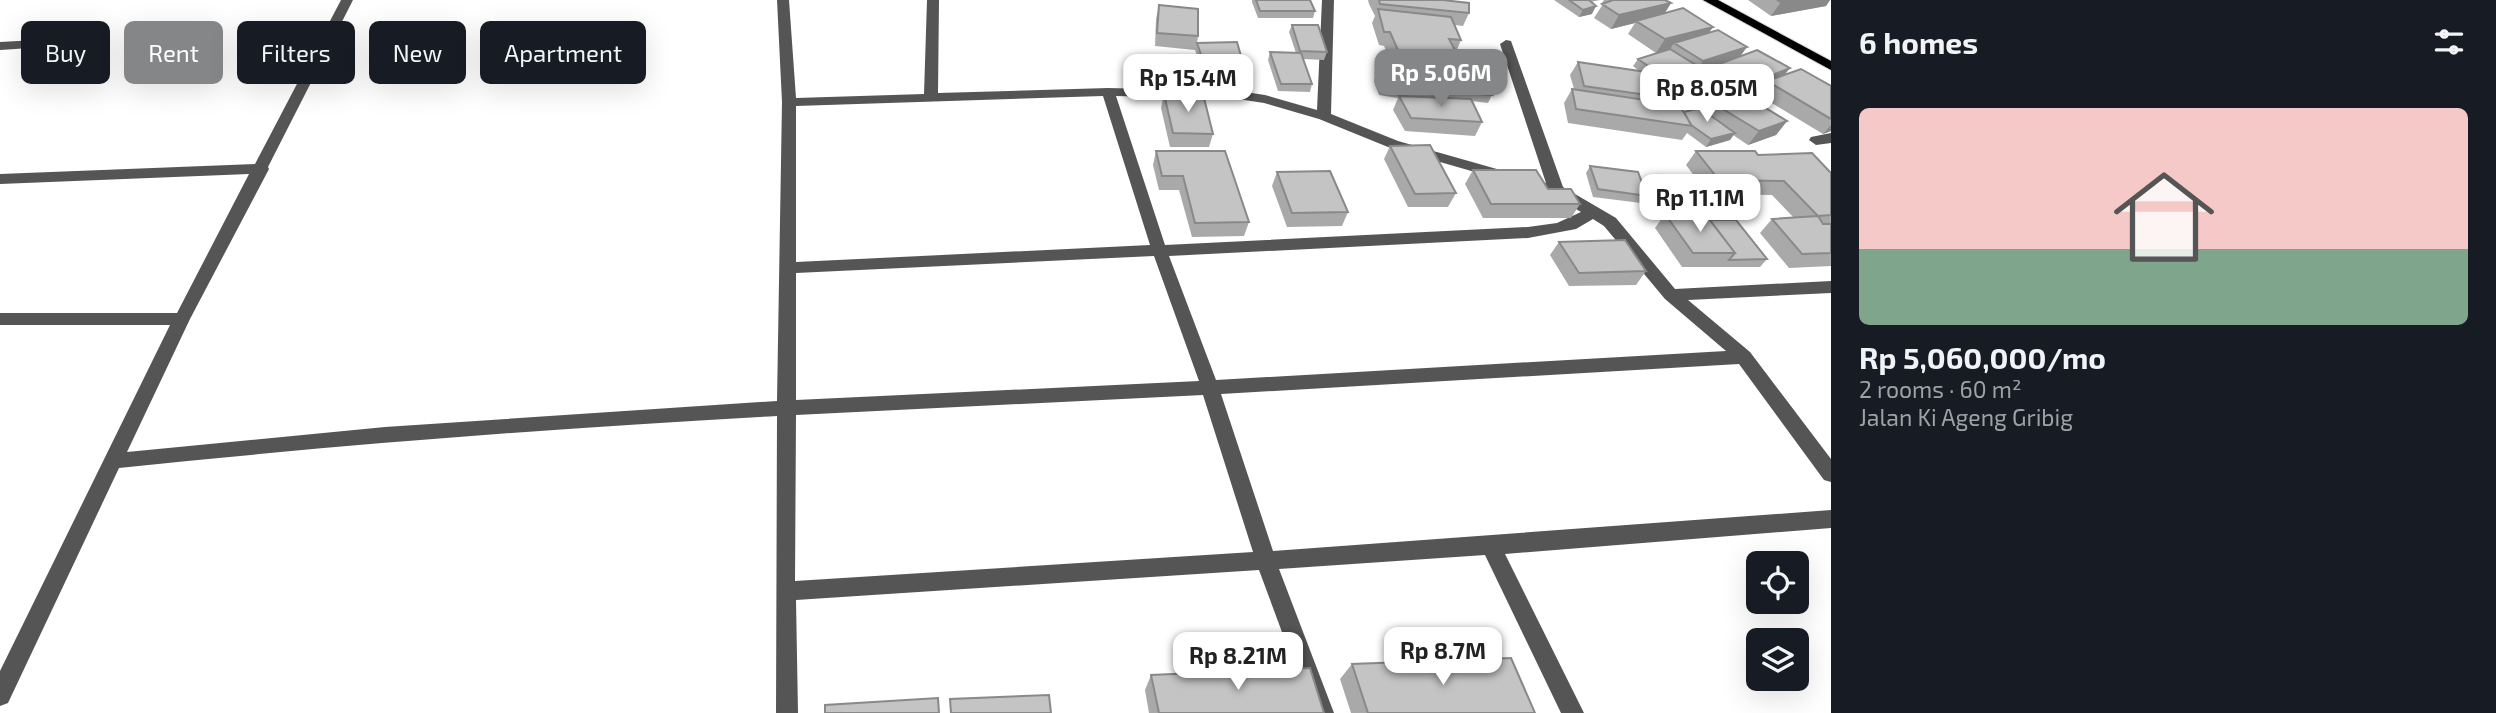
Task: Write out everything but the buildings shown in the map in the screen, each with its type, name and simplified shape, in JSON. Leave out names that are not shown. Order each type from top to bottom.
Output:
[{"type":"main road","points":[[1709,0],[1831,66]]},
{"type":"street","points":[[0,695],[183,319],[347,0]]},
{"type":"street","points":[[783,0],[789,102],[785,591],[787,713]]},
{"type":"street","points":[[931,96],[933,0]]},
{"type":"street","points":[[1324,116],[1328,0]]},
{"type":"street","points":[[1506,44],[1556,190]]},
{"type":"street","points":[[0,46],[21,45]]},
{"type":"street","points":[[789,102],[1108,92],[1238,95],[1265,99],[1324,116],[1393,144],[1556,190],[1593,211],[1623,236],[1671,295],[1744,357],[1831,474]]},
{"type":"street","points":[[1108,92],[1159,249],[1210,388],[1265,559],[1323,713]]},
{"type":"street","points":[[1815,140],[1831,138]]},
{"type":"street","points":[[0,179],[262,169]]},
{"type":"street","points":[[787,268],[1529,231],[1581,222],[1593,211]]},
{"type":"street","points":[[1671,295],[1831,287]]},
{"type":"street","points":[[0,319],[183,319]]},
{"type":"street","points":[[114,461],[288,441],[786,407],[1210,388],[1744,357]]},
{"type":"street","points":[[785,591],[1492,546],[1831,519]]},
{"type":"street","points":[[1492,546],[1573,713]]}]
